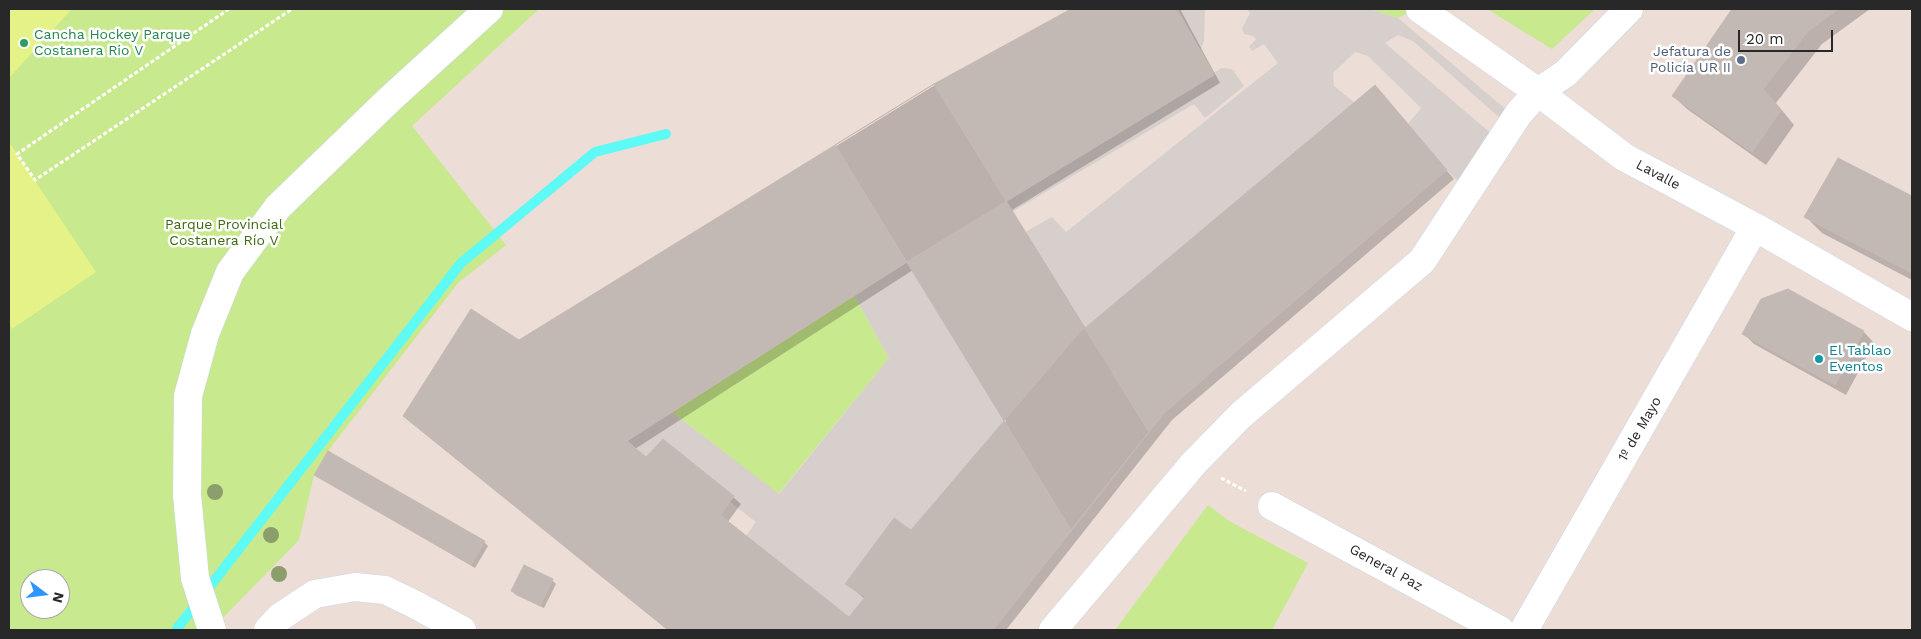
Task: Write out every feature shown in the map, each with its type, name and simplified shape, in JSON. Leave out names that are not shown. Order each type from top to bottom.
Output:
[{"type":"street","points":[[210,625],[195,578],[187,495],[188,396],[205,334],[230,272],[278,208],[391,98],[489,9]]},
{"type":"street","name":"Lavalle","points":[[1420,9],[1538,92],[1624,157],[1755,227],[1912,317]]},
{"type":"street","points":[[1053,630],[1194,463],[1241,415],[1422,261],[1519,114],[1538,92],[1566,74],[1629,9]]},
{"type":"street","name":"1º de Mayo","points":[[1524,630],[1755,227]]},
{"type":"street","name":"General Paz","points":[[1272,506],[1500,630]]},
{"type":"street","points":[[268,630],[280,617],[315,594],[355,587],[385,590],[462,630]]},
{"type":"path","points":[[229,9],[17,154],[35,180],[292,9]]},
{"type":"path","points":[[1194,463],[1272,506]]},
{"type":"green space","name":"Parque Provincial Costanera Río V","points":[[9,9],[539,9],[412,126],[506,245],[458,283],[328,451],[314,475],[299,540],[211,630],[9,630]]},
{"type":"green space","name":"Cancha Hockey Parque Costanera Rio V","points":[[9,9],[72,9],[9,78]]},
{"type":"green space","points":[[1369,9],[1415,9],[1398,18]]},
{"type":"green space","points":[[1487,9],[1595,9],[1552,49]]},
{"type":"green space","points":[[9,142],[96,272],[12,329],[9,324]]},
{"type":"green space","points":[[854,295],[889,358],[778,494],[672,412]]},
{"type":"green space","points":[[1208,505],[1229,521],[1308,563],[1272,630],[1115,630]]},
{"type":"shaded area","points":[[1177,9],[1205,9],[1204,41],[1200,51]]},
{"type":"shaded area","points":[[1247,9],[1369,9],[1398,18],[1516,118],[1510,127],[1413,41],[1398,35],[1385,43],[1501,142],[1468,191],[1447,170],[1408,124],[1421,108],[1368,56],[1355,52],[1333,73],[1334,86],[1355,103],[1079,333],[911,530],[894,518],[845,584],[865,597],[849,617],[746,536],[756,522],[730,502],[734,496],[663,439],[646,457],[627,441],[672,412],[779,494],[889,358],[854,295],[1222,68],[1232,69],[1244,86],[1205,118],[1194,104],[1000,219],[1011,240],[1052,217],[1066,232],[1278,63],[1264,44],[1252,51],[1249,47],[1256,39],[1253,36],[1244,34],[1242,28],[1250,13]]},
{"type":"building","points":[[1071,9],[1177,9],[1214,75],[910,260],[627,441],[646,457],[663,439],[734,496],[720,515],[849,617],[865,597],[845,584],[894,518],[911,530],[1079,333],[1375,85],[1447,170],[1164,413],[993,630],[668,630],[403,416],[471,309],[519,340],[934,84]]},
{"type":"building","name":"Jefatura de Policía UR II","points":[[1732,9],[1838,9],[1808,31],[1763,89],[1781,110],[1752,152],[1672,96]]},
{"type":"building","points":[[934,84],[1149,432],[1071,530],[835,145]]},
{"type":"building","points":[[1838,158],[1912,196],[1912,273],[1804,217]]},
{"type":"building","name":"El Tablao Eventos","points":[[1788,289],[1864,331],[1835,385],[1742,334],[1761,299]]},
{"type":"building","points":[[328,451],[485,541],[471,565],[314,475]]},
{"type":"building","points":[[524,565],[553,579],[540,606],[511,591]]},
{"type":"waterway","points":[[176,630],[461,263],[595,152],[666,134]]},
{"type":"place","name":"Cancha Hockey Parque Costanera Rio V","points":[[24,43]]},
{"type":"place","name":"Jefatura de Policía UR II","points":[[1741,60]]},
{"type":"place","name":"El Tablao Eventos","points":[[1819,359]]}]
